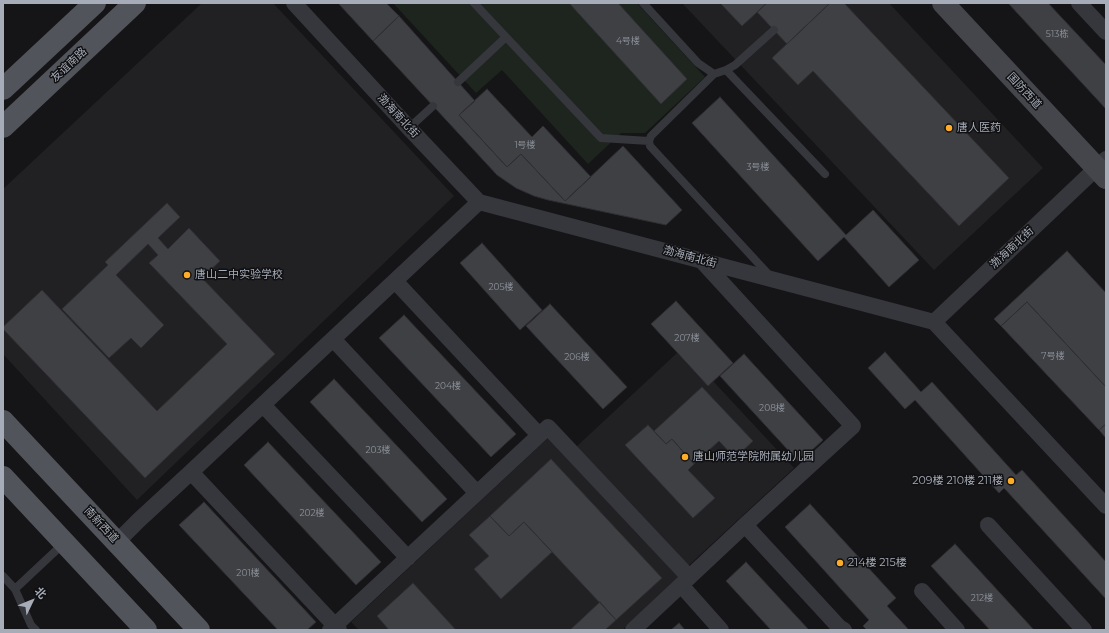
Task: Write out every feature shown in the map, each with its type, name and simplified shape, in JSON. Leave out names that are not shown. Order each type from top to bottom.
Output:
[{"type":"main road","points":[[3,89],[95,3]]},
{"type":"main road","name":"友谊南路","points":[[3,127],[135,3]]},
{"type":"main road","name":"南新西道","points":[[3,421],[199,630]]},
{"type":"main road","points":[[3,477],[146,630]]},
{"type":"street","name":"渤海南北街","points":[[294,3],[479,202],[934,322],[1103,169]]},
{"type":"street","name":"国防西道","points":[[943,3],[1103,169]]},
{"type":"street","points":[[1079,3],[1106,32]]},
{"type":"street","points":[[117,542],[479,202]]},
{"type":"street","points":[[633,630],[853,426],[702,261]]},
{"type":"street","points":[[395,281],[539,435]]},
{"type":"street","points":[[934,322],[1106,506]]},
{"type":"street","points":[[333,339],[477,493]]},
{"type":"street","points":[[262,405],[408,558]]},
{"type":"street","points":[[191,472],[335,629],[548,426],[685,581],[721,630]]},
{"type":"street","points":[[745,525],[844,630]]},
{"type":"street","points":[[988,525],[1084,630]]},
{"type":"street","points":[[922,591],[957,630]]},
{"type":"lane","points":[[474,3],[601,138],[649,140]]},
{"type":"lane","points":[[643,3],[698,63],[714,74]]},
{"type":"lane","points":[[773,279],[650,146],[649,140],[651,136],[714,74],[736,65],[774,30]]},
{"type":"lane","points":[[458,82],[506,37]]},
{"type":"lane","points":[[726,70],[825,174]]},
{"type":"lane","points":[[409,128],[433,106]]},
{"type":"lane","points":[[15,589],[65,543]]},
{"type":"lane","points":[[3,576],[15,589],[31,625],[36,630]]},
{"type":"shaded area","name":"唐山二中实验学校","points":[[202,3],[273,3],[454,196],[137,500],[3,354],[3,189]]},
{"type":"shaded area","points":[[393,3],[637,3],[705,77],[645,133],[621,133],[588,164],[502,70],[476,93]]},
{"type":"shaded area","points":[[682,3],[889,3],[1043,168],[934,270]]},
{"type":"shaded area","name":"唐山师范学院附属幼儿园","points":[[677,353],[708,386],[713,381],[794,468],[687,567],[576,447]]},
{"type":"shaded area","points":[[549,437],[680,578],[622,630],[359,630],[351,622]]},
{"type":"building","points":[[338,3],[386,3],[399,16],[373,41]]},
{"type":"building","points":[[569,3],[618,3],[687,79],[661,104]]},
{"type":"building","points":[[720,3],[767,3],[742,26]]},
{"type":"building","points":[[767,3],[830,3],[787,44],[757,12]]},
{"type":"building","points":[[830,3],[844,3],[1009,178],[959,226],[813,71],[798,85],[772,58]]},
{"type":"building","points":[[1008,3],[1048,3],[1106,65],[1106,109]]},
{"type":"building","points":[[399,16],[475,101],[459,115],[507,167],[521,154],[565,201],[623,146],[682,210],[666,225],[534,196],[516,188],[497,175],[373,41]]},
{"type":"building","points":[[487,89],[532,137],[543,126],[591,177],[565,201],[521,154],[507,167],[459,115]]},
{"type":"building","points":[[720,97],[846,235],[873,210],[919,260],[889,287],[844,237],[818,261],[692,123]]},
{"type":"building","points":[[167,203],[180,217],[158,238],[168,249],[189,228],[220,261],[202,278],[275,354],[145,478],[3,329],[3,327],[42,290],[157,411],[227,344],[149,263],[158,255],[148,244],[116,275],[164,325],[141,348],[131,338],[109,358],[62,309],[108,265],[105,262]]},
{"type":"building","points":[[482,243],[542,310],[520,330],[460,263]]},
{"type":"building","points":[[1067,251],[1106,293],[1106,387],[1027,302],[1001,326],[994,319]]},
{"type":"building","points":[[676,301],[733,363],[708,386],[651,324]]},
{"type":"building","points":[[1027,302],[1106,387],[1106,424],[1099,430],[1001,326]]},
{"type":"building","points":[[550,304],[627,387],[603,409],[526,326]]},
{"type":"building","points":[[404,315],[516,434],[491,457],[379,338]]},
{"type":"building","name":"209楼 210楼 211楼","points":[[885,352],[921,392],[932,382],[1016,475],[1022,470],[1106,562],[1106,599],[1004,488],[999,493],[915,400],[905,409],[868,368]]},
{"type":"building","points":[[744,354],[823,440],[799,462],[720,376]]},
{"type":"building","points":[[334,379],[447,499],[422,522],[310,402]]},
{"type":"building","points":[[702,387],[753,441],[735,458],[719,441],[694,464],[672,439],[666,444],[654,431]]},
{"type":"building","points":[[1106,424],[1106,438],[1099,430]]},
{"type":"building","points":[[648,425],[666,444],[672,439],[694,464],[688,470],[715,498],[693,518],[625,445]]},
{"type":"building","points":[[268,442],[381,562],[356,585],[244,465]]},
{"type":"building","points":[[551,459],[662,578],[616,620],[524,522],[509,536],[490,516]]},
{"type":"building","points":[[204,502],[316,622],[307,630],[278,630],[179,525]]},
{"type":"building","name":"214楼 215楼","points":[[810,504],[896,598],[887,606],[909,630],[867,630],[863,626],[869,620],[785,527]]},
{"type":"building","points":[[490,516],[509,536],[524,522],[552,552],[501,599],[474,569],[489,556],[469,535]]},
{"type":"building","points":[[955,544],[1034,630],[990,630],[931,566]]},
{"type":"building","points":[[746,562],[809,630],[771,630],[726,581]]},
{"type":"building","points":[[413,583],[456,630],[389,630],[377,616]]},
{"type":"building","points":[[600,602],[616,620],[605,630],[570,630]]},
{"type":"building","points":[[679,623],[685,630],[671,630]]},
{"type":"place","name":"唐人医药","points":[[949,128]]},
{"type":"place","name":"唐山二中实验学校","points":[[187,275]]},
{"type":"place","name":"唐山师范学院附属幼儿园","points":[[685,457]]},
{"type":"place","name":"209楼 210楼 211楼","points":[[1011,481]]},
{"type":"place","name":"214楼 215楼","points":[[840,563]]}]
